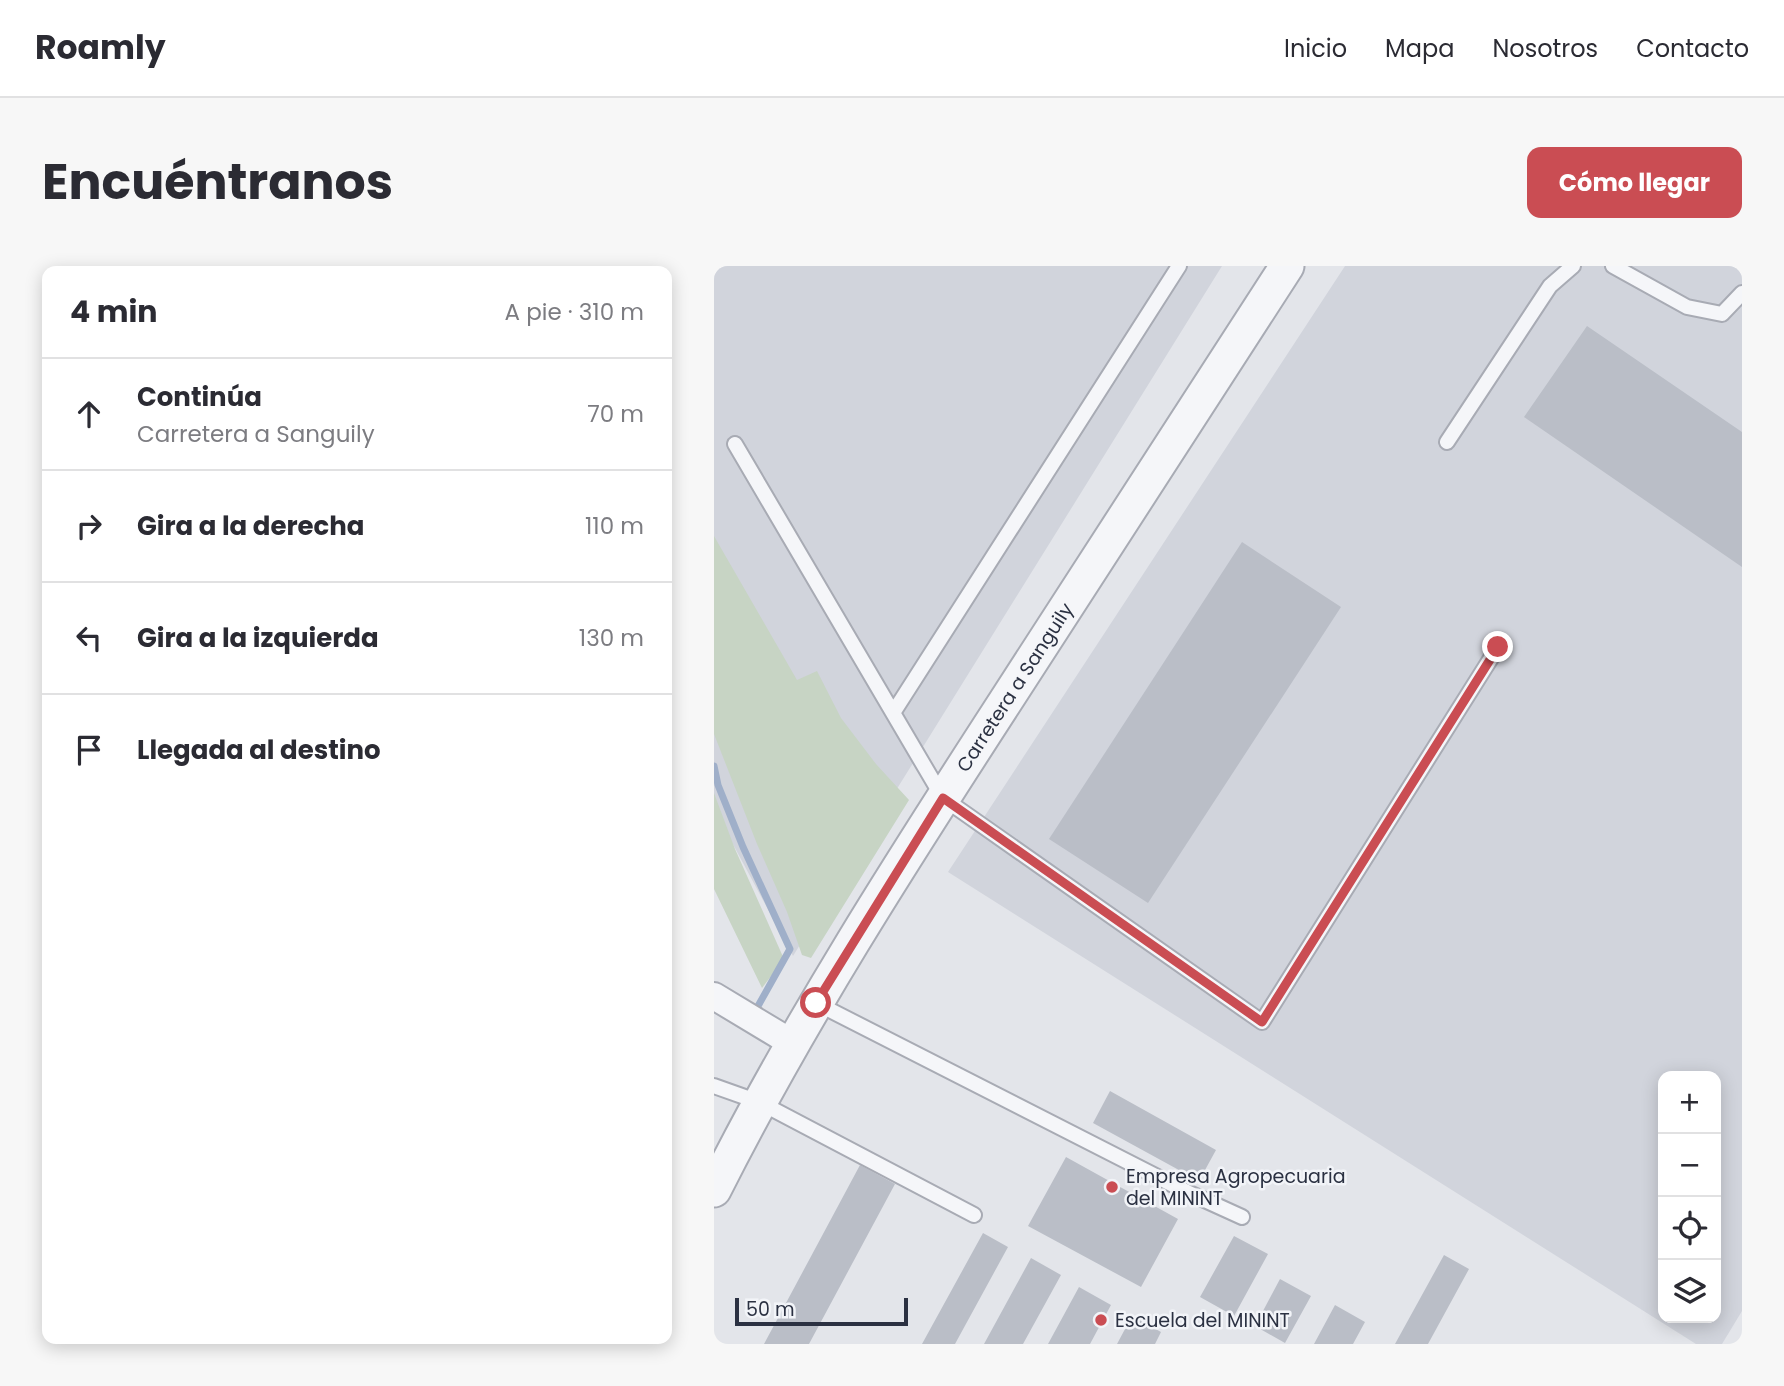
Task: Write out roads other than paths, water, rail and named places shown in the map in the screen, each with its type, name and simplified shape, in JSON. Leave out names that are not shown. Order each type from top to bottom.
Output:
[{"type":"street","name":"Carretera a Sanguily","points":[[714,1190],[792,1043],[943,798],[1287,266]]},
{"type":"street","points":[[714,996],[792,1043]]},
{"type":"lane","points":[[893,713],[1179,266]]},
{"type":"lane","points":[[1447,442],[1550,286],[1573,266]]},
{"type":"lane","points":[[1613,266],[1687,307],[1722,314],[1742,293]]},
{"type":"lane","points":[[735,444],[943,798],[1262,1022],[1498,647]]},
{"type":"lane","points":[[816,1003],[1187,1192],[1242,1217]]},
{"type":"lane","points":[[714,1086],[759,1101],[974,1215]]},
{"type":"waterway","points":[[714,766],[718,785],[743,847],[790,949],[753,1015]]},
{"type":"place","name":"Empresa Agropecuaria del MININT","points":[[1112,1187]]},
{"type":"place","name":"Escuela del MININT","points":[[1101,1320]]}]
